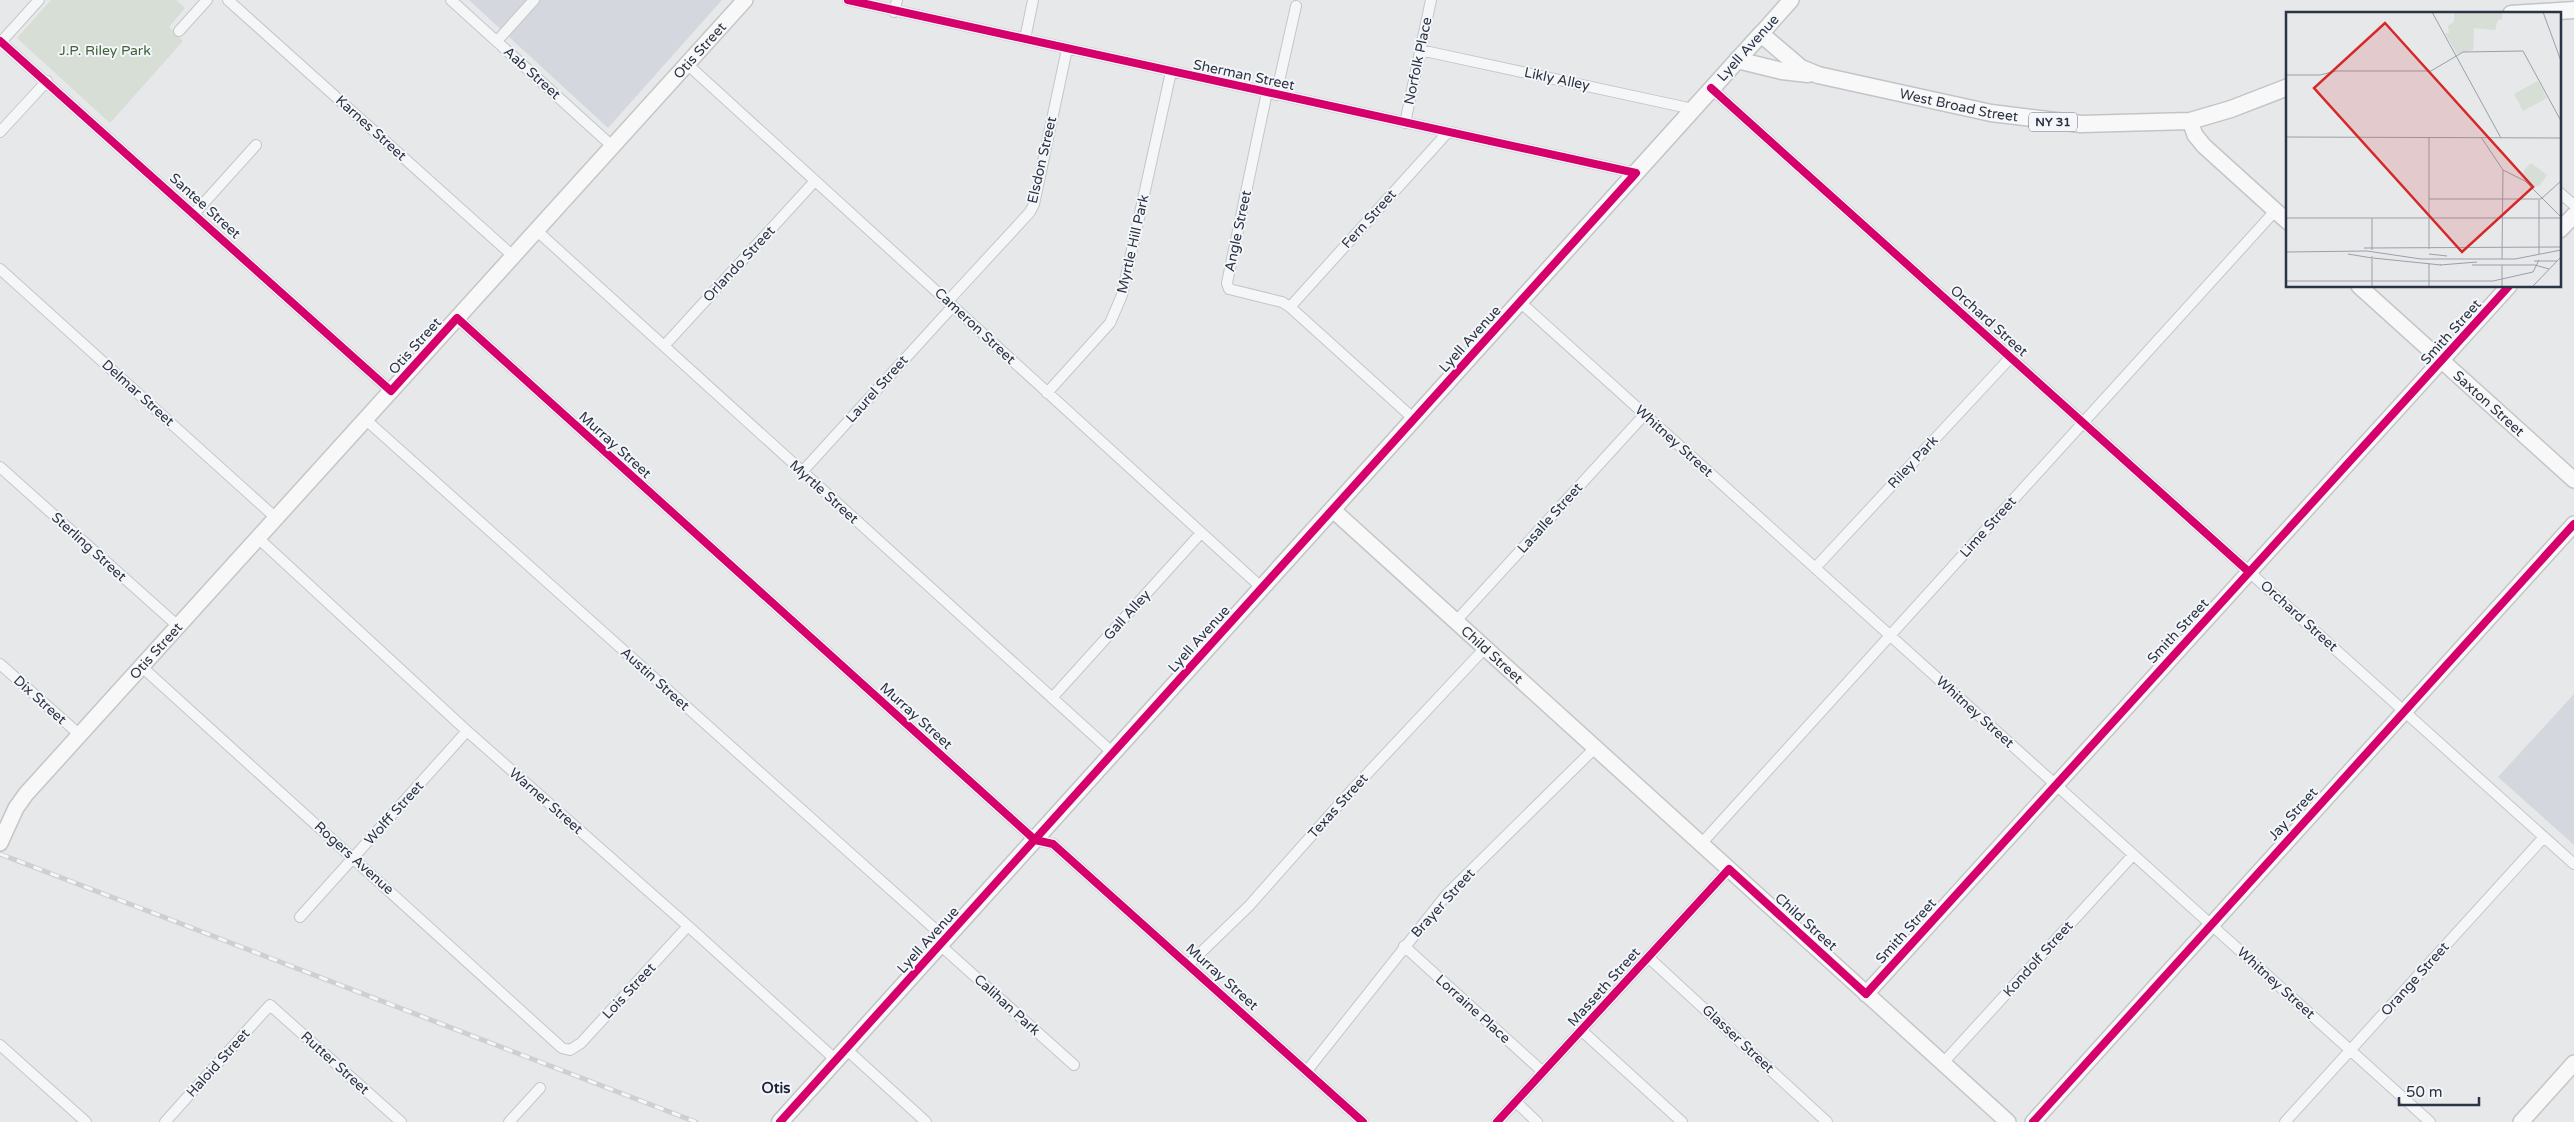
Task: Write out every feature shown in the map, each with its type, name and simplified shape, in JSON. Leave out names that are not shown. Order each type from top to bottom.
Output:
[{"type":"main road","points":[[2542,12],[2574,10]]},
{"type":"main road","name":"Lyell Avenue","points":[[780,1122],[1761,34]]},
{"type":"main road","name":"West Broad Street","points":[[1761,34],[1802,68],[1818,74],[1988,112],[2045,121],[2109,124],[2190,121],[2286,88]]},
{"type":"main road","name":"NY 31","points":[[1737,60],[1782,71],[1818,74]]},
{"type":"street","points":[[1,42],[39,0]]},
{"type":"street","points":[[180,31],[207,0]]},
{"type":"street","name":"Karnes Street","points":[[228,0],[513,256]]},
{"type":"street","name":"Aab Street","points":[[451,0],[612,146]]},
{"type":"street","points":[[496,41],[534,0]]},
{"type":"street","name":"Otis Street","points":[[0,843],[19,803],[745,0]]},
{"type":"street","name":"Sherman Street","points":[[848,0],[894,12],[1636,173]]},
{"type":"street","points":[[894,12],[897,0]]},
{"type":"street","points":[[1025,40],[1033,0]]},
{"type":"street","name":"Norfolk Place","points":[[1405,123],[1431,0]]},
{"type":"street","name":"Lyell Avenue","points":[[1761,34],[1791,0]]},
{"type":"street","name":"Angle Street","points":[[1296,6],[1271,94],[1227,283],[1229,289],[1234,292],[1282,302],[1290,307],[1414,419]]},
{"type":"street","name":"Santee Street","points":[[1,42],[47,81],[391,391]]},
{"type":"street","name":"Elsdon Street","points":[[950,303],[1030,212],[1034,204],[1067,49]]},
{"type":"street","name":"Likly Alley","points":[[1420,50],[1693,109]]},
{"type":"street","name":"Cameron Street","points":[[687,64],[814,182],[950,303],[1262,588]]},
{"type":"street","name":"Myrtle Hill Park","points":[[1046,392],[1115,315],[1171,72]]},
{"type":"street","points":[[0,132],[47,81]]},
{"type":"street","name":"Orchard Street","points":[[1711,88],[2574,864]]},
{"type":"street","points":[[2190,121],[2195,135],[2204,146],[2286,220]]},
{"type":"street","name":"Fern Street","points":[[1290,307],[1448,132]]},
{"type":"street","points":[[194,214],[256,145]]},
{"type":"street","name":"Orlando Street","points":[[664,346],[814,182]]},
{"type":"street","points":[[2562,195],[2574,205]]},
{"type":"street","name":"Lime Street","points":[[1701,844],[2275,211]]},
{"type":"street","points":[[2562,228],[2574,214]]},
{"type":"street","name":"Myrtle Street","points":[[536,230],[1113,753]]},
{"type":"street","name":"Delmar Street","points":[[0,269],[276,518]]},
{"type":"street","name":"Saxton Street","points":[[2361,288],[2574,480]]},
{"type":"street","name":"Smith Street","points":[[1866,994],[2507,288]]},
{"type":"street","name":"Whitney Street","points":[[1520,302],[2430,1122]]},
{"type":"street","name":"Laurel Street","points":[[802,472],[950,303]]},
{"type":"street","name":"Murray Street","points":[[457,318],[1035,840],[1053,844],[1363,1122]]},
{"type":"street","name":"Riley Park","points":[[1815,568],[2011,357]]},
{"type":"street","name":"Lasalle Street","points":[[1456,621],[1645,414]]},
{"type":"street","name":"Austin Street","points":[[365,420],[943,942]]},
{"type":"street","name":"Sterling Street","points":[[0,467],[178,626]]},
{"type":"street","name":"Child Street","points":[[1333,510],[2008,1122]]},
{"type":"street","name":"Jay Street","points":[[2033,1122],[2210,924],[2574,524]]},
{"type":"street","name":"Gall Alley","points":[[1052,698],[1201,533]]},
{"type":"street","name":"Warner Street","points":[[258,538],[467,731],[688,926],[841,1055],[926,1122]]},
{"type":"street","name":"Texas Street","points":[[1189,964],[1249,906],[1357,784],[1485,648]]},
{"type":"street","name":"Dix Street","points":[[0,664],[80,735]]},
{"type":"street","name":"Rogers Avenue","points":[[142,667],[566,1049]]},
{"type":"street","name":"Wolff Street","points":[[300,917],[355,858],[467,731]]},
{"type":"street","name":"Brayer Street","points":[[1306,1072],[1447,894],[1595,748]]},
{"type":"street","name":"Orange Street","points":[[2285,1122],[2544,837]]},
{"type":"street","name":"Kondolf Street","points":[[1943,1063],[2133,854]]},
{"type":"street","name":"Masseth Street","points":[[1497,1122],[1728,869]]},
{"type":"street","name":"Lois Street","points":[[566,1049],[575,1048],[581,1043],[688,926]]},
{"type":"street","name":"Calihan Park","points":[[943,942],[1074,1065]]},
{"type":"street","name":"Lorraine Place","points":[[1404,946],[1542,1072]]},
{"type":"street","name":"Glasser Street","points":[[1648,957],[1827,1122]]},
{"type":"street","name":"Haloid Street","points":[[165,1122],[270,1005]]},
{"type":"street","name":"Rutter Street","points":[[270,1005],[401,1122]]},
{"type":"street","points":[[1582,1030],[1682,1122]]},
{"type":"street","points":[[0,1045],[86,1122]]},
{"type":"street","points":[[2521,1122],[2574,1063]]},
{"type":"street","points":[[509,1122],[540,1088]]},
{"type":"street","points":[[1516,1102],[1538,1122]]},
{"type":"shaded area","points":[[469,0],[722,0],[608,128]]},
{"type":"shaded area","points":[[2574,694],[2574,845],[2498,777]]},
{"type":"green space","name":"J.P. Riley Park","points":[[51,0],[176,0],[185,8],[169,27],[183,41],[110,123],[17,38]]},
{"type":"railway","points":[[0,854],[696,1122]]},
{"type":"cycle path","points":[[780,1122],[1636,173],[848,0]]},
{"type":"cycle path","points":[[0,41],[391,391],[457,318],[1035,840],[1053,844],[1363,1122]]},
{"type":"cycle path","points":[[1711,88],[2249,572]]},
{"type":"cycle path","points":[[1497,1122],[1729,869],[1866,994],[2507,288]]},
{"type":"cycle path","points":[[2033,1122],[2574,524]]},
{"type":"district","name":"Otis","points":[[776,1088]]}]
